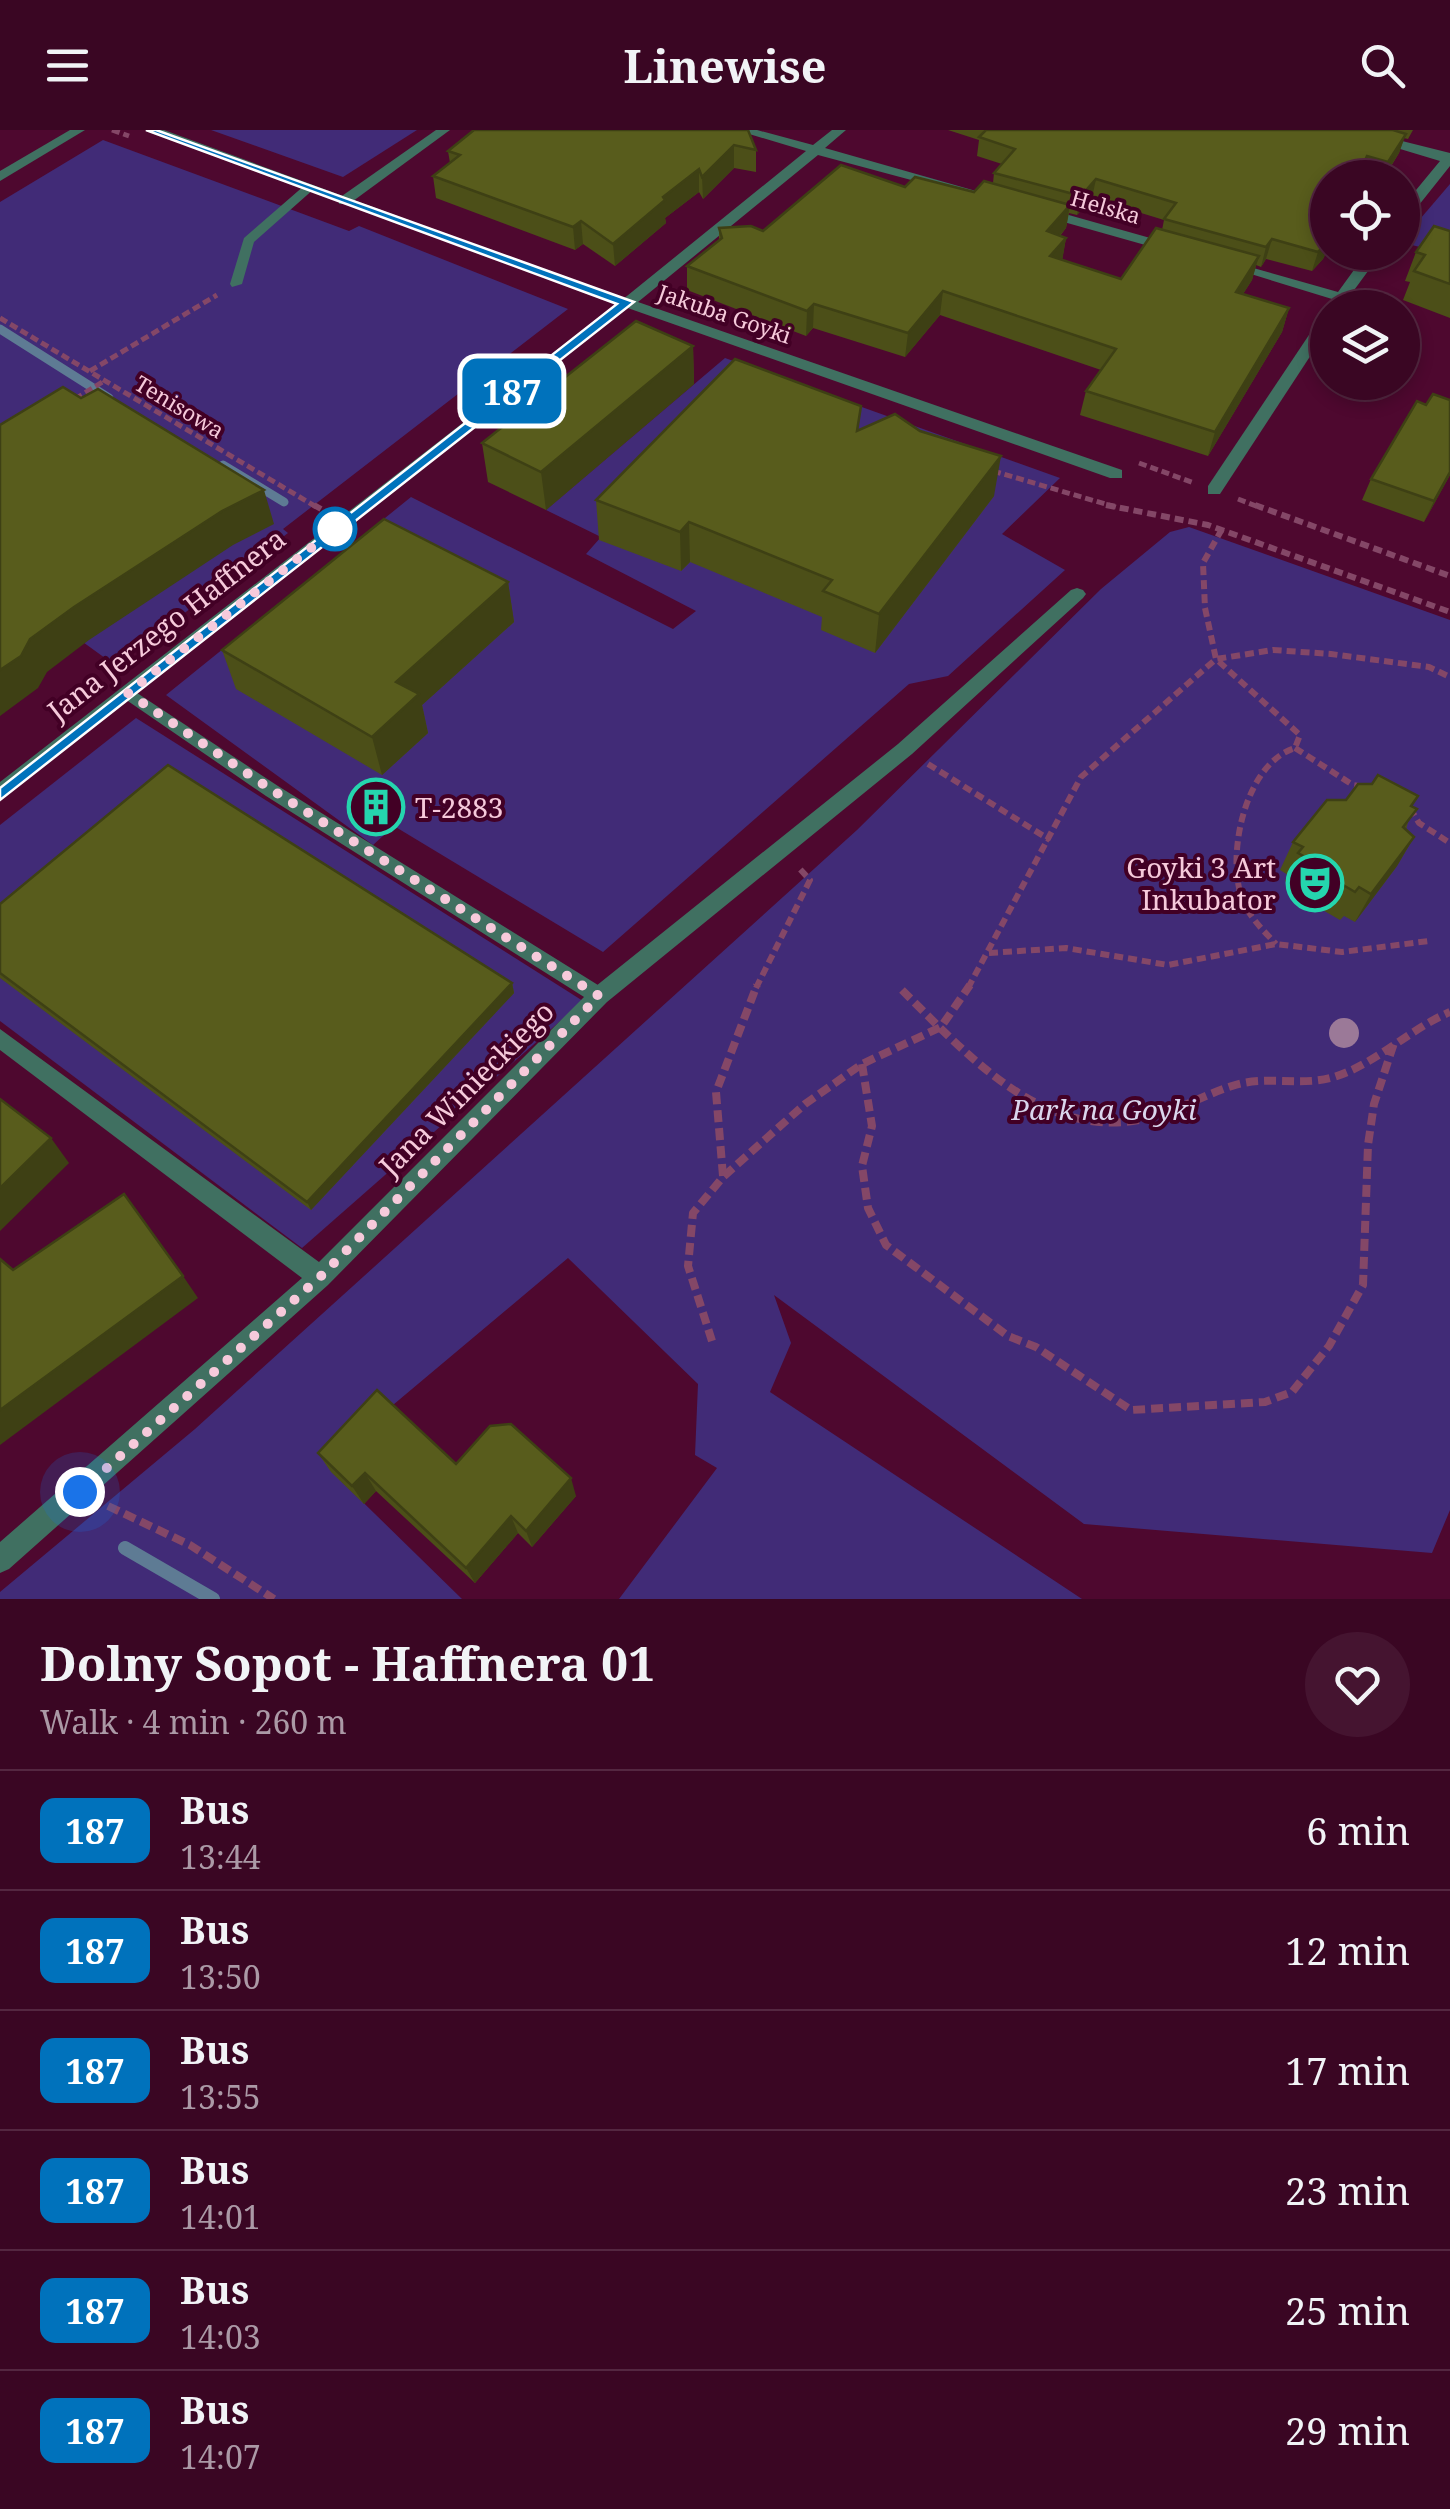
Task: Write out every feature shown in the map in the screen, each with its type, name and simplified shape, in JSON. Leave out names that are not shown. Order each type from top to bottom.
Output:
[{"type":"street","points":[[0,177],[79,130]]},
{"type":"street","name":"Jakuba Goyki","points":[[152,130],[1116,474]]},
{"type":"street","points":[[344,201],[444,130]]},
{"type":"street","points":[[742,130],[1007,202]]},
{"type":"street","name":"Jana Jerzego Haffnera","points":[[0,793],[627,302],[840,130]]},
{"type":"street","points":[[1343,130],[1449,158],[1420,194]]},
{"type":"street","name":"Helska","points":[[1025,207],[1192,254]]},
{"type":"street","points":[[1210,260],[1310,293]]},
{"type":"street","points":[[1346,290],[1361,270]]},
{"type":"street","points":[[1221,493],[1310,347]]},
{"type":"street","name":"Jana Winieckiego","points":[[0,1560],[320,1277],[599,996],[905,749],[1077,594]]},
{"type":"street","points":[[0,1038],[320,1277]]},
{"type":"lane","points":[[236,284],[248,241],[309,188]]},
{"type":"lane","points":[[128,693],[272,790],[599,996]]},
{"type":"path","points":[[90,371],[236,284]]},
{"type":"path","name":"Tenisowa","points":[[0,318],[90,371],[101,382],[343,522]]},
{"type":"path","points":[[70,402],[101,382]]},
{"type":"path","points":[[981,467],[1042,482],[1096,503],[1222,530],[1450,612]]},
{"type":"path","points":[[1221,493],[1450,576]]},
{"type":"path","points":[[1222,530],[1203,563],[1205,608],[1216,659],[1300,735],[1295,748],[1274,756],[1256,780],[1236,870],[1246,906],[1276,944]]},
{"type":"path","points":[[712,1341],[688,1266],[693,1213],[723,1177],[805,1104],[862,1064],[941,1027],[965,996],[1050,840],[1060,809],[1081,777],[1216,659],[1274,650],[1312,652],[1378,658],[1450,676]]},
{"type":"path","points":[[1295,748],[1353,785],[1375,788]]},
{"type":"path","points":[[905,749],[1050,840]]},
{"type":"path","points":[[1406,802],[1419,824],[1450,842]]},
{"type":"path","points":[[723,1177],[716,1092],[758,982],[810,880]]},
{"type":"path","points":[[988,953],[1066,948],[1168,965],[1276,944],[1342,952],[1428,942]]},
{"type":"path","points":[[902,990],[941,1027],[1042,1108],[1068,1118],[1114,1124],[1144,1119],[1251,1080],[1298,1084],[1338,1076],[1422,1022],[1450,1012]]},
{"type":"path","points":[[862,1064],[872,1126],[862,1166],[868,1208],[886,1245],[1008,1336],[1036,1347],[1131,1410],[1265,1402],[1292,1392],[1329,1346],[1363,1285],[1368,1145],[1374,1104],[1394,1043]]},
{"type":"path","points":[[80,1492],[190,1544],[274,1599]]},
{"type":"green space","points":[[211,130],[417,130],[343,177]]},
{"type":"green space","points":[[103,140],[349,231],[359,226],[568,309],[283,529],[288,533],[116,666],[0,582],[0,202]]},
{"type":"green space","points":[[1450,184],[1450,254],[1420,247],[1420,219]]},
{"type":"green space","points":[[725,358],[1060,478],[1002,534],[1065,570],[948,676],[909,684],[603,952],[394,826],[373,845],[166,695],[411,497],[673,629],[696,611],[586,554],[601,537],[546,510]]},
{"type":"green space","name":"Park na Goyki","points":[[1189,527],[1450,620],[1450,1510],[1432,1553],[1084,1524],[774,1295],[791,1343],[770,1392],[1082,1599],[619,1599],[717,1468],[695,1455],[698,1384],[568,1258],[387,1410],[331,1471],[462,1599],[0,1599],[0,1592],[195,1429],[857,830],[1101,589],[1170,532]]},
{"type":"green space","points":[[136,718],[583,1001],[302,1248],[0,1021],[0,825]]},
{"type":"building","points":[[474,130],[748,130],[756,150],[734,145],[702,177],[699,169],[663,197],[665,200],[613,244],[581,221],[573,227],[433,176],[460,155],[448,151]]},
{"type":"building","points":[[986,130],[1393,130],[1406,134],[1389,160],[1367,156],[1365,160],[1310,160],[1310,250],[1272,239],[1266,247],[1164,219],[1176,203],[1096,179],[1081,196],[994,173],[1015,149],[979,137]]},
{"type":"building","points":[[841,165],[905,187],[915,177],[974,192],[984,181],[1070,205],[1047,231],[1066,238],[1050,256],[1121,279],[1156,228],[1259,256],[1236,292],[1289,308],[1215,432],[1086,391],[1116,349],[943,291],[908,333],[814,304],[807,311],[687,266],[722,238],[719,228],[751,226],[763,231]]},
{"type":"building","points":[[1434,226],[1450,231],[1450,284],[1414,271],[1420,270],[1425,255],[1420,253],[1420,246]]},
{"type":"building","points":[[636,321],[693,346],[541,472],[482,443]]},
{"type":"building","points":[[735,359],[861,406],[857,431],[895,414],[920,431],[1001,456],[879,614],[823,591],[832,580],[689,522],[680,532],[596,500]]},
{"type":"building","points":[[63,387],[81,398],[98,389],[264,490],[222,511],[74,607],[30,639],[21,656],[0,670],[0,425]]},
{"type":"building","points":[[1433,394],[1450,400],[1450,472],[1434,501],[1371,479],[1417,401],[1426,405]]},
{"type":"building","points":[[384,519],[508,582],[396,682],[419,694],[372,737],[222,650]]},
{"type":"building","points":[[168,765],[512,983],[307,1202],[0,973],[0,904]]},
{"type":"building","points":[[1378,775],[1418,796],[1411,806],[1417,809],[1403,827],[1414,837],[1371,894],[1359,887],[1355,892],[1302,861],[1305,857],[1298,853],[1303,847],[1293,842],[1327,800],[1346,800],[1358,784],[1372,784]]},
{"type":"building","points":[[0,1099],[51,1138],[0,1188]]},
{"type":"building","points":[[124,1194],[183,1276],[0,1410],[0,1259],[13,1270]]},
{"type":"building","points":[[377,1390],[456,1464],[490,1426],[511,1424],[571,1478],[526,1531],[511,1516],[466,1568],[365,1473],[352,1486],[318,1453]]},
{"type":"waterway","points":[[0,329],[109,398]]},
{"type":"waterway","points":[[223,465],[284,502]]},
{"type":"waterway","points":[[125,1548],[213,1599]]},
{"type":"bus line","name":"187","points":[[0,793],[627,302],[152,130]]},
{"type":"place","name":"T-2883","points":[[376,807]]},
{"type":"place","name":"Goyki 3 Art Inkubator","points":[[1315,883]]},
{"type":"route","points":[[80,1492],[320,1277],[599,996],[272,790],[128,693],[335,529]]}]
